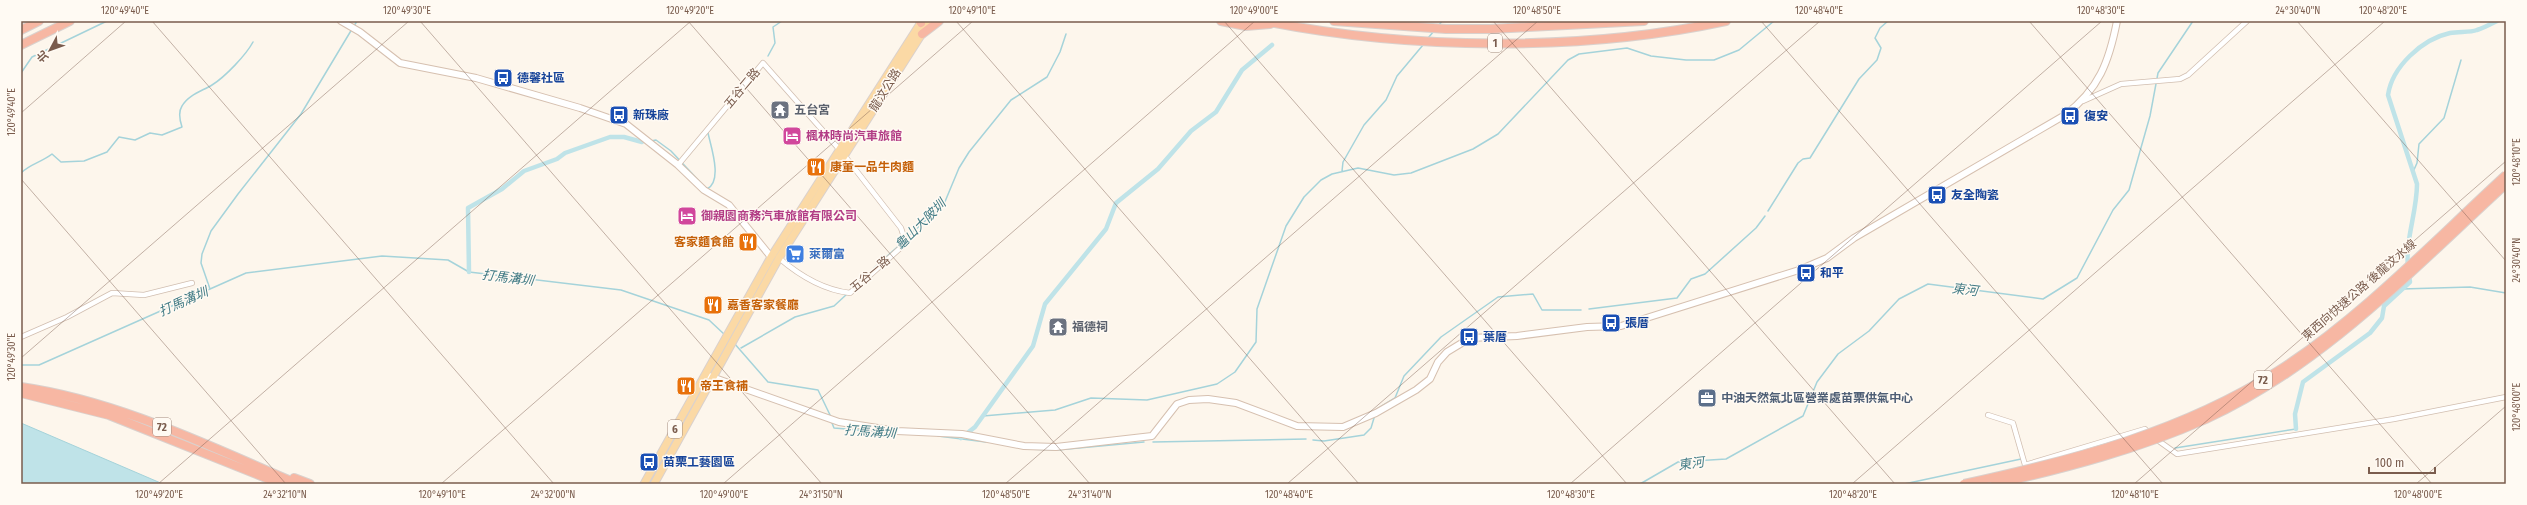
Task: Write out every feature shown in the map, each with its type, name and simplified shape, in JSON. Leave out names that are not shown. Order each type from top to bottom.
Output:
[{"type":"highway","points":[[21,30],[39,21]]},
{"type":"highway","points":[[21,45],[70,21]]},
{"type":"highway","points":[[922,34],[939,21]]},
{"type":"highway","points":[[1221,21],[1246,26],[1276,23]]},
{"type":"highway","name":"1","points":[[1264,21],[1316,30],[1402,40],[1499,42],[1626,36],[1726,21]]},
{"type":"highway","name":"1","points":[[1334,21],[1446,29],[1490,29],[1644,21]]},
{"type":"highway","name":"東西向快速公路 後龍汶水線","points":[[1964,484],[2066,461],[2125,444],[2203,412],[2252,387],[2279,370],[2332,332],[2506,175]]},
{"type":"highway","name":"東西向快速公路 後龍汶水線","points":[[1994,484],[2099,459],[2207,418],[2254,392],[2309,358],[2361,317],[2506,184]]},
{"type":"highway","name":"72","points":[[21,387],[70,397],[112,408],[298,484]]},
{"type":"highway","name":"72","points":[[21,393],[109,415],[281,484]]},
{"type":"highway","points":[[264,469],[282,473],[310,484]]},
{"type":"highway","points":[[248,470],[272,484]]},
{"type":"main road","name":"龍汶公路","points":[[842,152],[930,21]]},
{"type":"main road","name":"龍汶公路","points":[[710,377],[722,346],[737,320],[921,22]]},
{"type":"main road","name":"龍汶公路","points":[[710,377],[728,352],[775,258]]},
{"type":"main road","name":"6","points":[[644,484],[710,377]]},
{"type":"main road","name":"6","points":[[654,484],[710,377]]},
{"type":"street","points":[[341,21],[353,27],[400,62],[470,76],[580,108],[626,124],[679,164],[704,190],[729,205],[775,258]]},
{"type":"street","points":[[2084,101],[2100,76],[2112,49],[2117,21]]},
{"type":"street","points":[[710,377],[839,422],[897,431],[962,434],[1024,446],[1056,447],[1152,436],[1176,404],[1189,400],[1202,399],[1236,404],[1297,426],[1343,427],[1376,413],[1416,390],[1430,379],[1438,362],[1447,352],[1470,338],[1517,336],[1587,327],[1620,326],[1649,319],[1799,270],[1827,258],[1854,238],[2065,115],[2084,101],[2121,84],[2180,79],[2188,75],[2247,21]]},
{"type":"street","name":"五谷二路","points":[[679,164],[763,63],[842,152]]},
{"type":"street","name":"五谷一路","points":[[775,258],[819,285],[833,291],[850,293],[906,243],[901,228],[842,152]]},
{"type":"street","points":[[21,337],[67,317],[112,293],[144,296],[192,283]]},
{"type":"street","points":[[1988,415],[2013,423],[2025,465],[2145,429],[2166,448],[2177,454],[2386,420],[2506,397]]},
{"type":"water","points":[[21,423],[163,484],[21,484]]},
{"type":"waterway","points":[[21,73],[32,57],[107,21]]},
{"type":"waterway","points":[[354,26],[357,21]]},
{"type":"waterway","points":[[768,56],[775,43],[773,27],[782,21]]},
{"type":"waterway","points":[[1439,25],[1442,21]]},
{"type":"waterway","points":[[983,416],[1055,410],[1091,398],[1147,400],[1217,384],[1235,372],[1256,342],[1257,309],[1286,226],[1304,197],[1321,180],[1332,174],[1358,168],[1394,175],[1411,173],[1473,149],[1498,134],[1568,60],[1579,54],[1627,48],[1651,56],[1686,60],[1714,60],[1739,50],[1774,21]]},
{"type":"waterway","points":[[1768,211],[1798,163],[1803,159],[1810,158],[1859,79],[1877,60],[1881,48],[1875,38],[1880,28],[1888,21]]},
{"type":"waterway","name":"東河","points":[[1640,484],[1678,462],[1726,459],[1803,416],[1817,382],[1838,354],[1869,331],[1899,299],[1928,284],[2043,299],[2077,278],[2113,210],[2129,190],[2150,116],[2158,73],[2193,21]]},
{"type":"waterway","points":[[2408,267],[2408,247],[2417,184],[2388,95],[2391,85],[2395,74],[2402,65],[2410,56],[2429,41],[2450,33],[2477,30],[2497,21]]},
{"type":"waterway","points":[[210,289],[201,263],[202,254],[211,231],[301,114],[352,29]]},
{"type":"waterway","points":[[1428,38],[1434,31]]},
{"type":"waterway","name":"龜山大陂圳","points":[[906,238],[944,204],[959,168],[969,152],[1011,100],[1047,77],[1060,52],[1066,34]]},
{"type":"waterway","points":[[21,173],[28,167],[52,154],[61,162],[84,161],[107,152],[119,137],[135,140],[150,133],[162,135],[182,127],[180,114],[181,108],[185,102],[191,96],[212,85],[223,77],[253,42]]},
{"type":"waterway","points":[[961,438],[975,427],[1033,346],[1045,304],[1106,229],[1116,203],[1158,169],[1191,131],[1216,112],[1242,70],[1272,45]]},
{"type":"waterway","points":[[1342,171],[1343,162],[1364,125],[1386,100],[1397,76],[1423,45]]},
{"type":"waterway","points":[[2413,172],[2417,163],[2419,144],[2444,118],[2461,60]]},
{"type":"waterway","points":[[707,189],[712,185],[715,171],[715,163],[708,133]]},
{"type":"waterway","points":[[469,272],[468,208],[502,189],[524,171],[557,159],[565,153],[610,137],[624,137],[642,142]]},
{"type":"waterway","points":[[651,141],[656,140],[671,151],[700,182]]},
{"type":"waterway","points":[[1589,309],[1677,298],[1691,279],[1705,274],[1756,228],[1765,216]]},
{"type":"waterway","name":"龜山大陂圳","points":[[874,268],[904,241]]},
{"type":"waterway","name":"打馬溝圳","points":[[21,365],[39,365],[246,273],[382,256],[448,260],[469,272],[621,290],[709,320],[725,335]]},
{"type":"waterway","points":[[2296,429],[2295,414],[2303,382],[2370,333],[2382,318],[2384,306],[2410,282],[2409,275]]},
{"type":"waterway","points":[[2402,289],[2470,287],[2506,293]]},
{"type":"waterway","name":"龜山大陂圳","points":[[741,348],[795,317],[834,306],[847,294]]},
{"type":"waterway","points":[[1377,409],[1395,398],[1404,376],[1441,337],[1498,297],[1533,294],[1542,310],[1581,310]]},
{"type":"waterway","name":"打馬溝圳","points":[[734,343],[768,382],[818,390],[831,417]]},
{"type":"waterway","points":[[1313,440],[1324,441],[1364,435],[1371,428],[1374,418]]},
{"type":"waterway","name":"打馬溝圳","points":[[832,423],[834,428],[882,432]]},
{"type":"waterway","points":[[2175,448],[2296,429]]},
{"type":"waterway","name":"打馬溝圳","points":[[938,436],[986,442]]},
{"type":"waterway","points":[[1153,442],[1306,439]]},
{"type":"waterway","points":[[1025,449],[1057,450],[1144,442]]},
{"type":"waterway","points":[[1904,484],[2021,459]]},
{"type":"place","name":"德馨社區","points":[[503,78]]},
{"type":"place","name":"五台宮","points":[[780,110]]},
{"type":"place","name":"新珠廠","points":[[619,115]]},
{"type":"place","name":"復安","points":[[2070,116]]},
{"type":"place","name":"楓林時尚汽車旅館","points":[[792,136]]},
{"type":"place","name":"康董一品牛肉麵","points":[[816,167]]},
{"type":"place","name":"友全陶瓷","points":[[1937,195]]},
{"type":"place","name":"御親園商務汽車旅館有限公司","points":[[687,216]]},
{"type":"place","name":"客家麵食館","points":[[748,242]]},
{"type":"place","name":"萊爾富","points":[[795,254]]},
{"type":"place","name":"和平","points":[[1806,273]]},
{"type":"place","name":"嘉香客家餐廳","points":[[713,305]]},
{"type":"place","name":"張厝","points":[[1611,323]]},
{"type":"place","name":"福德祠","points":[[1058,327]]},
{"type":"place","name":"葉厝","points":[[1469,337]]},
{"type":"place","name":"帝王食補","points":[[686,386]]},
{"type":"place","name":"中油天然氣北區營業處苗栗供氣中心","points":[[1707,398]]},
{"type":"place","name":"苗栗工藝園區","points":[[649,462]]}]
